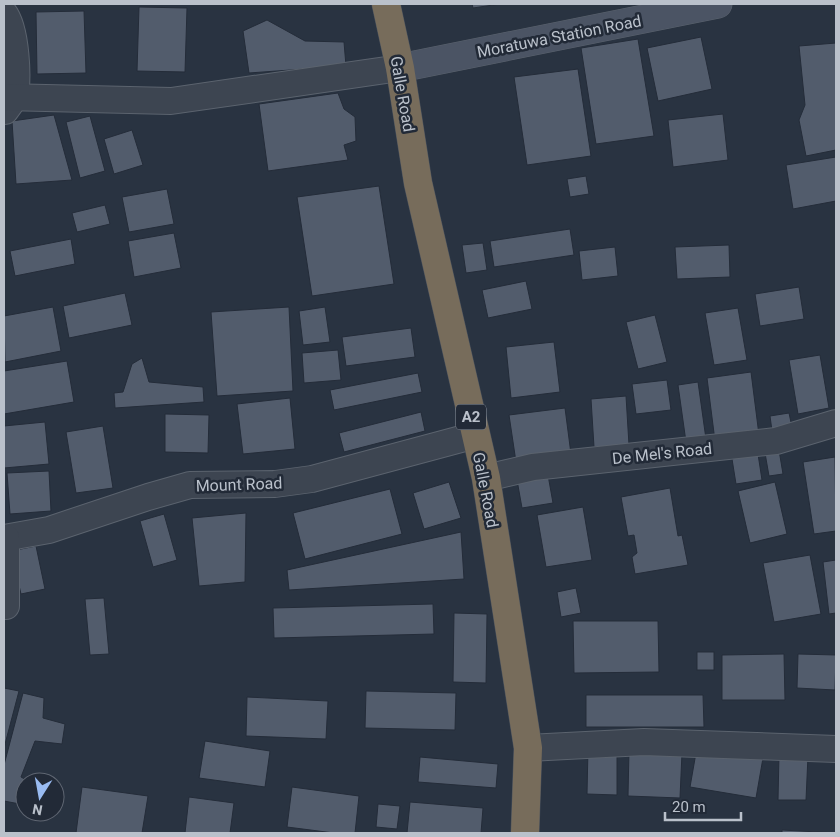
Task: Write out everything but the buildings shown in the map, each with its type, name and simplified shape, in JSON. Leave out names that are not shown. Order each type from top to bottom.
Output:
[{"type":"highway","name":"Galle Road","points":[[386,4],[400,68],[418,183],[486,478],[528,748],[525,833]]},
{"type":"street","name":"Moratuwa Station Road","points":[[400,68],[718,4]]},
{"type":"street","points":[[4,13],[14,35],[7,103],[171,100],[400,68]]},
{"type":"street","name":"De Mel's Road","points":[[486,478],[533,468],[776,441],[836,423]]},
{"type":"street","name":"Mount Road","points":[[5,538],[49,530],[190,485],[274,484],[312,479],[476,435]]},
{"type":"street","points":[[4,606],[6,606],[5,538]]},
{"type":"street","points":[[528,748],[644,742],[836,749]]}]
